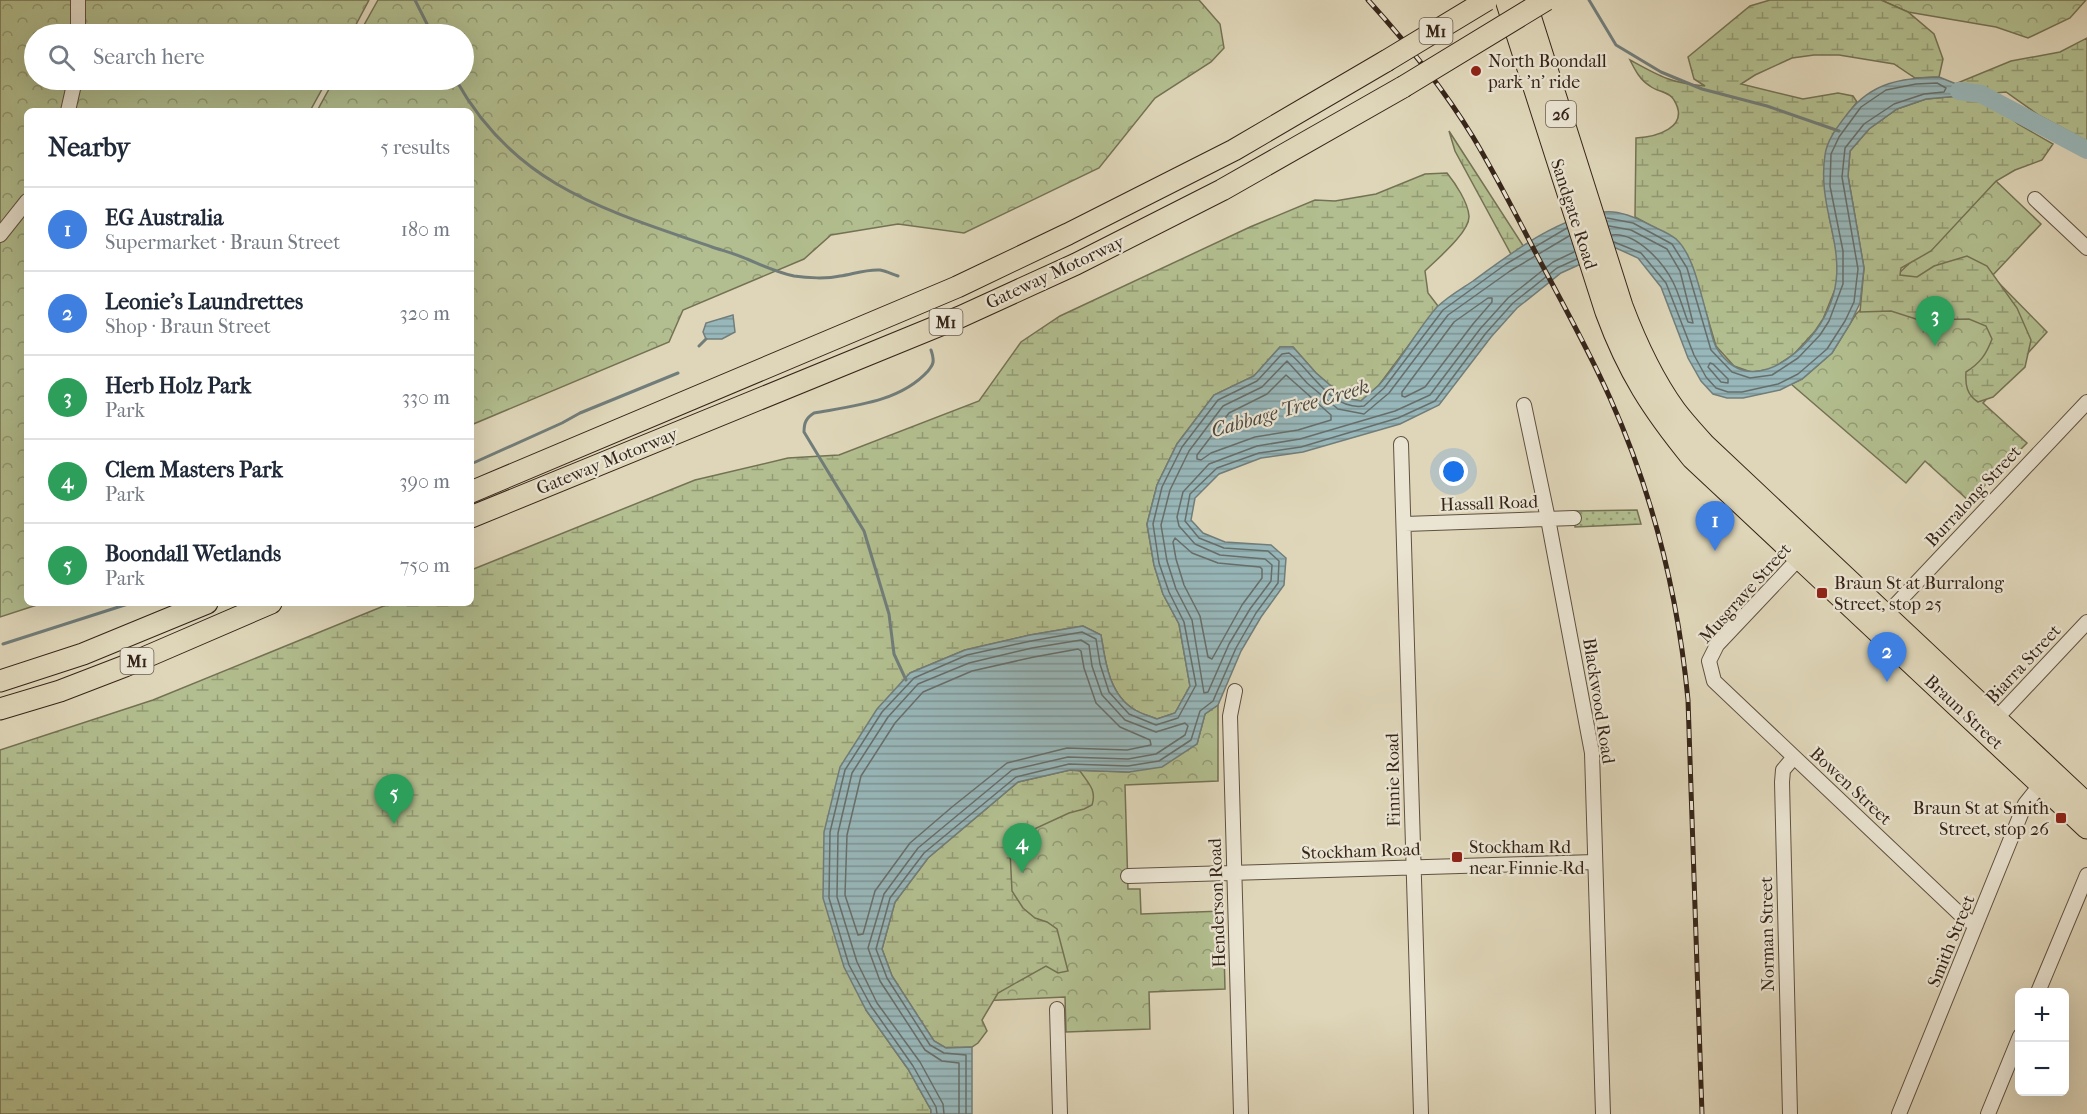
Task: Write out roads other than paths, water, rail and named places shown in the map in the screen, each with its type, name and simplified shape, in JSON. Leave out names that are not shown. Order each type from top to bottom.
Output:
[{"type":"highway","name":"Gateway Motorway","points":[[474,491],[957,287],[1058,239],[1234,150],[1487,0]]},
{"type":"highway","name":"Sandgate Road","points":[[1506,0],[1579,200],[1599,263],[1620,350],[1642,392],[1668,415]]},
{"type":"highway","name":"Sandgate Road","points":[[1525,0],[1579,200]]},
{"type":"highway","name":"Gateway Motorway","points":[[474,516],[960,317],[1076,264],[1222,190],[1403,87],[1546,0]]},
{"type":"highway","name":"Braun Street","points":[[1668,415],[1705,446],[1806,551],[1991,724],[2087,804]]},
{"type":"highway","name":"Braun Street","points":[[1806,551],[1886,615],[1991,724],[2041,784],[2087,828]]},
{"type":"highway","name":"M1","points":[[0,681],[83,654],[200,606]]},
{"type":"highway","name":"M1","points":[[0,709],[60,691],[125,666],[264,606]]},
{"type":"street","points":[[78,0],[78,24]]},
{"type":"street","points":[[69,108],[73,90]]},
{"type":"street","points":[[2035,199],[2087,248]]},
{"type":"street","points":[[0,235],[24,205]]},
{"type":"street","name":"Burralong Street","points":[[1886,615],[2087,402]]},
{"type":"street","name":"Blackwood Road","points":[[1524,405],[1592,753],[1603,1114]]},
{"type":"street","name":"Finnie Road","points":[[1401,444],[1421,1114]]},
{"type":"street","name":"Hassall Road","points":[[1405,524],[1574,518]]},
{"type":"street","name":"Musgrave Street","points":[[1710,667],[1712,654],[1717,645],[1806,551]]},
{"type":"street","name":"Biarra Street","points":[[1991,724],[2087,622]]},
{"type":"street","name":"Bowen Street","points":[[1710,667],[1714,681],[1719,687],[1964,918],[1976,925]]},
{"type":"street","name":"Henderson Road","points":[[1235,691],[1230,716],[1241,1114]]},
{"type":"street","name":"Norman Street","points":[[1790,1114],[1782,783],[1783,770],[1794,756]]},
{"type":"street","name":"Smith Street","points":[[1899,1114],[2025,804],[2041,784]]},
{"type":"street","name":"Stockham Road","points":[[1128,876],[1595,862]]},
{"type":"street","points":[[2040,988],[2087,875]]},
{"type":"street","points":[[1057,1009],[1060,1114]]},
{"type":"street","points":[[1988,1114],[2017,1042]]},
{"type":"water","points":[[1939,77],[1981,94],[1926,99],[1897,109],[1869,129],[1850,151],[1848,176],[1864,268],[1860,303],[1832,353],[1802,379],[1780,390],[1743,398],[1727,398],[1713,394],[1701,381],[1688,358],[1661,287],[1638,258],[1616,248],[1561,273],[1517,308],[1491,337],[1439,405],[1400,424],[1303,452],[1261,458],[1219,474],[1195,498],[1191,520],[1203,533],[1225,542],[1271,545],[1286,558],[1284,585],[1261,617],[1241,651],[1218,705],[1205,714],[1197,744],[1162,767],[1129,772],[1070,770],[1018,782],[928,858],[895,902],[882,949],[892,976],[934,1041],[946,1048],[972,1047],[972,1114],[931,1114],[931,1110],[908,1069],[866,1010],[844,967],[823,898],[824,832],[840,767],[877,709],[910,673],[965,650],[1083,626],[1101,635],[1110,677],[1119,696],[1126,704],[1157,719],[1175,713],[1190,686],[1179,624],[1163,594],[1154,565],[1147,524],[1157,485],[1177,444],[1214,395],[1254,376],[1280,347],[1293,347],[1316,373],[1345,398],[1361,401],[1387,376],[1429,316],[1441,303],[1535,238],[1569,221],[1587,215],[1616,212],[1634,217],[1673,237],[1688,255],[1700,288],[1713,341],[1728,361],[1741,369],[1754,371],[1768,369],[1782,362],[1807,342],[1817,329],[1830,305],[1836,283],[1837,262],[1824,178],[1826,149],[1831,138],[1848,113],[1867,94],[1900,81]]},
{"type":"water","points":[[733,315],[735,332],[722,339],[706,339],[703,332],[706,323]]},
{"type":"waterway","points":[[415,0],[427,24]]},
{"type":"waterway","points":[[1589,0],[1616,45],[1661,72],[1702,89],[1767,106],[1839,131]]},
{"type":"waterway","points":[[463,90],[480,116],[506,146],[535,170],[600,206],[794,276],[829,278],[875,270],[898,276]]},
{"type":"waterway","name":"Cabbage Tree Creek","points":[[1959,91],[1981,94],[2087,150]]},
{"type":"waterway","points":[[699,346],[706,339]]},
{"type":"waterway","points":[[906,680],[894,654],[889,614],[864,531],[804,429],[807,419],[814,413],[860,405],[904,390],[931,367],[933,364],[931,350]]},
{"type":"waterway","points":[[474,463],[580,413],[678,373]]},
{"type":"waterway","points":[[3,644],[122,606]]},
{"type":"railway","points":[[1368,0],[1437,83],[1490,167],[1602,380],[1625,434],[1651,508],[1678,622],[1688,700],[1702,1114]]},
{"type":"place","name":"North Boondall park 'n' ride","points":[[1476,71]]},
{"type":"place","name":"Herb Holz Park","points":[[1935,346]]},
{"type":"place","name":"EG Australia","points":[[1715,551]]},
{"type":"place","name":"Braun St at Burralong Street, stop 25","points":[[1822,593]]},
{"type":"place","name":"Leonie's Laundrettes","points":[[1887,682]]},
{"type":"place","name":"Braun St at Smith Street, stop 26","points":[[2061,818]]},
{"type":"place","name":"Boondall Wetlands","points":[[394,824]]},
{"type":"place","name":"Stockham Rd near Finnie Rd","points":[[1457,857]]},
{"type":"place","name":"Clem Masters Park","points":[[1022,873]]}]
